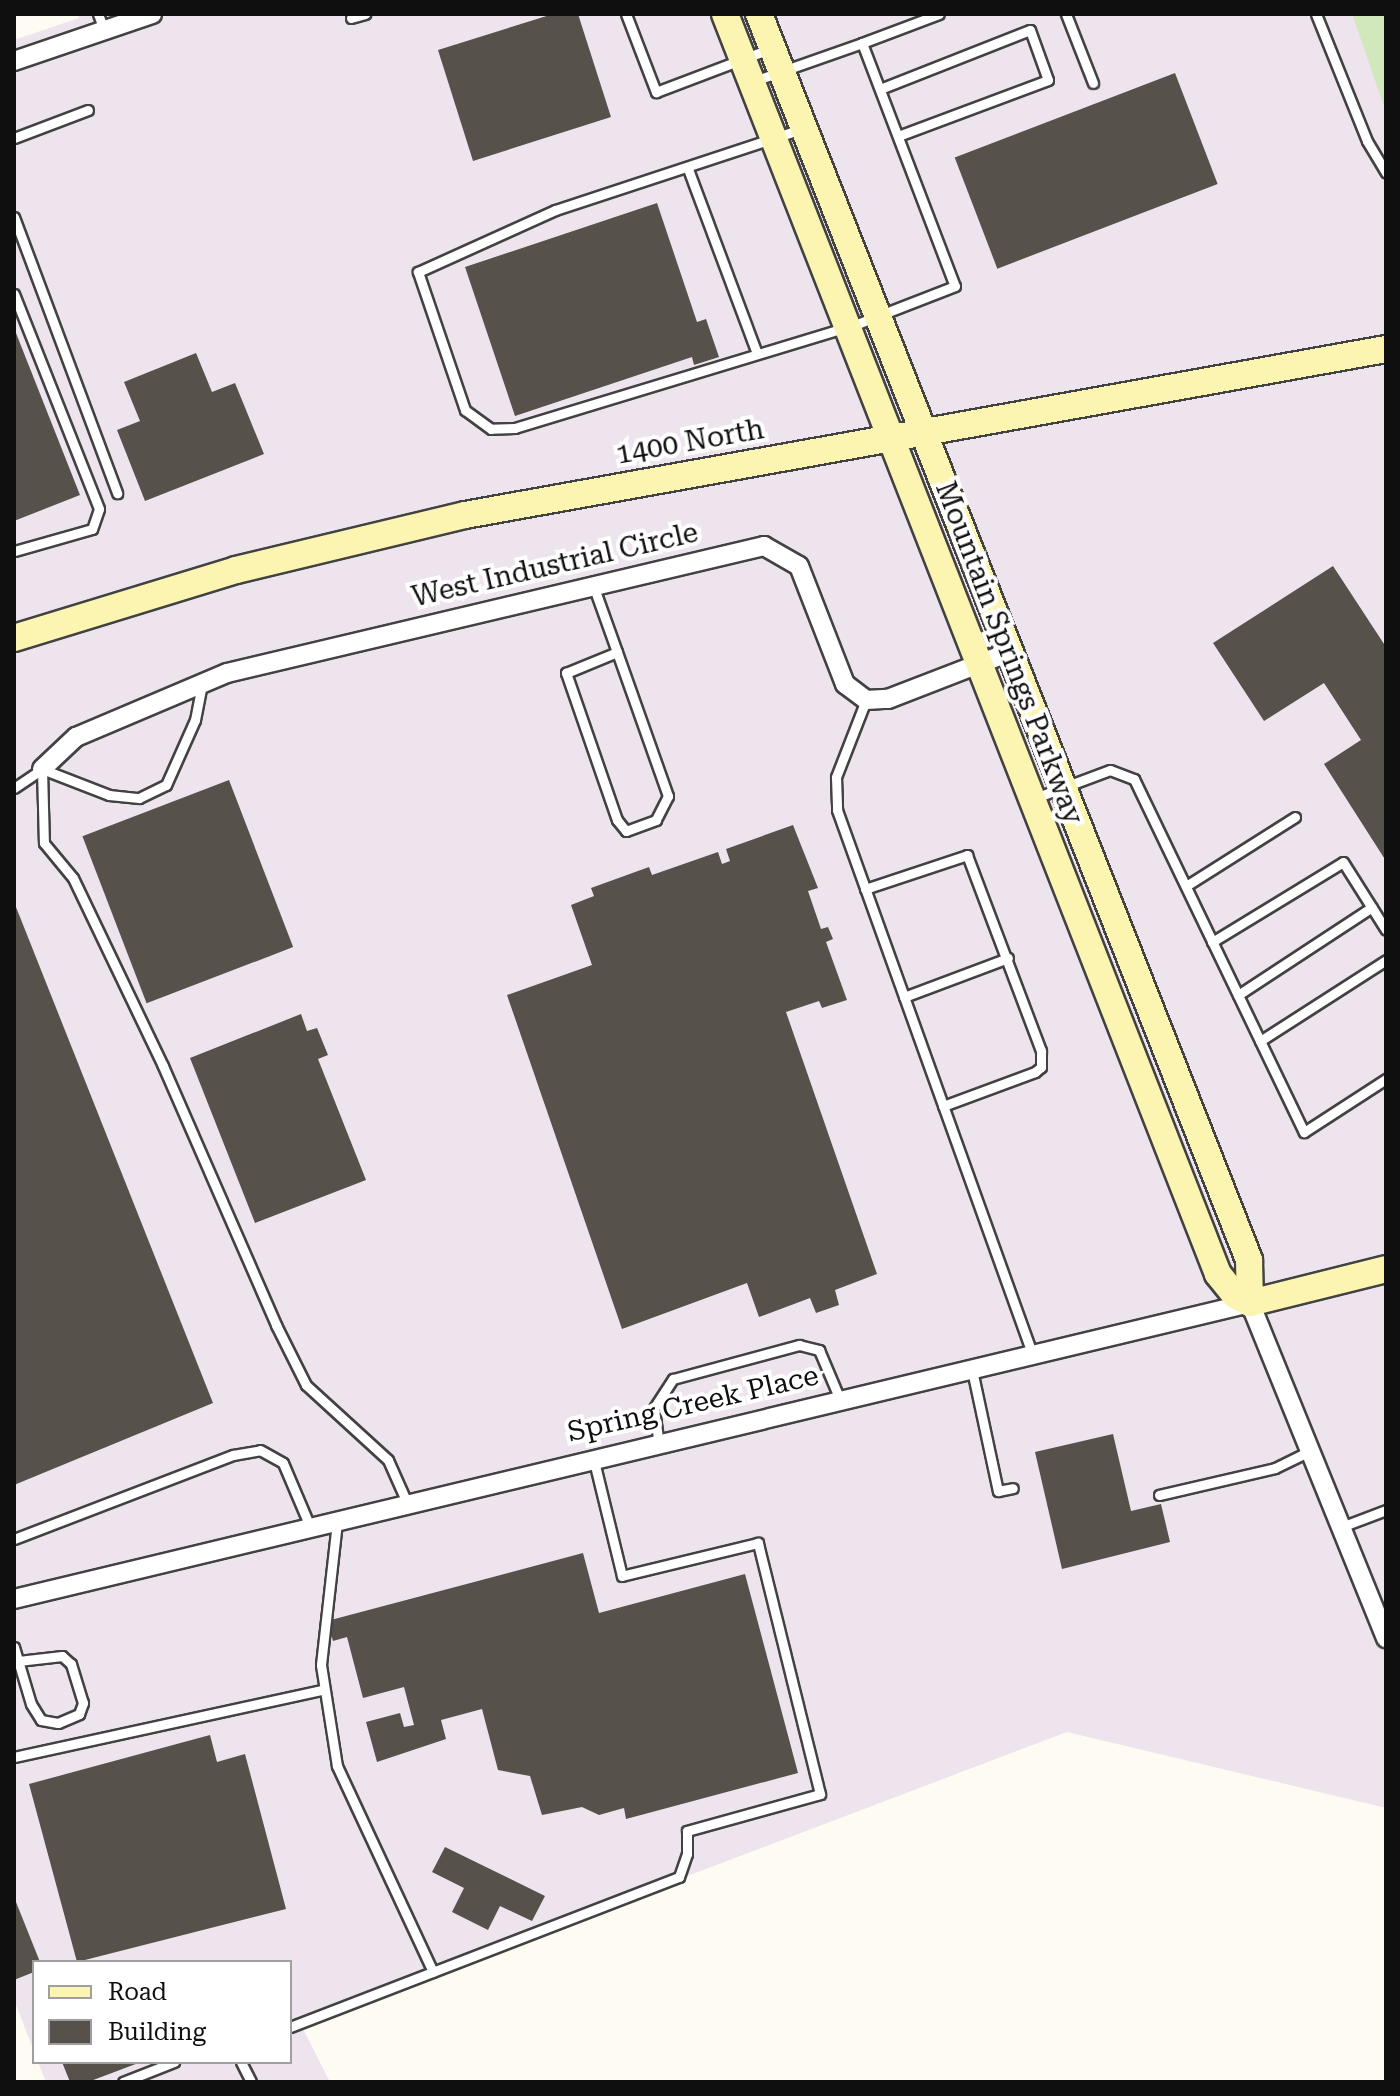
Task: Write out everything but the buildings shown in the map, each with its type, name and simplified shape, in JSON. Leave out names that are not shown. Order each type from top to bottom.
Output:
[{"type":"street","points":[[14,61],[101,22],[152,14]]},
{"type":"street","name":"Mountain Springs Parkway","points":[[725,14],[1218,1274],[1235,1295],[1250,1303]]},
{"type":"street","name":"Mountain Springs Parkway","points":[[759,14],[1249,1260],[1250,1303],[1386,1638]]},
{"type":"street","name":"1400 North","points":[[14,638],[350,541],[890,437],[1386,349]]},
{"type":"street","name":"West Industrial Circle","points":[[42,769],[76,737],[202,683],[299,652],[764,546],[799,566],[845,684],[866,700]]},
{"type":"street","points":[[866,700],[888,699],[1010,652]]},
{"type":"street","name":"Spring Creek Place","points":[[14,1599],[1386,1269]]},
{"type":"lane","points":[[351,18],[365,14]]},
{"type":"lane","points":[[626,14],[656,92],[747,71],[777,60],[862,43],[939,14]]},
{"type":"lane","points":[[1066,14],[1093,83]]},
{"type":"lane","points":[[1316,14],[1367,141],[1386,173]]},
{"type":"lane","points":[[880,89],[1030,30],[1048,80],[898,136]]},
{"type":"lane","points":[[804,129],[555,210],[418,272],[465,410],[491,429],[515,428],[878,317],[955,286],[862,43]]},
{"type":"lane","points":[[747,71],[777,60]]},
{"type":"lane","points":[[14,138],[88,110]]},
{"type":"lane","points":[[688,169],[757,354]]},
{"type":"lane","points":[[14,217],[117,493]]},
{"type":"lane","points":[[14,294],[99,509],[92,529],[14,551]]},
{"type":"lane","points":[[593,585],[617,652],[668,796],[656,820],[626,831],[617,820],[566,673],[617,652]]},
{"type":"lane","points":[[42,769],[109,795],[139,798],[166,785],[195,720],[202,683]]},
{"type":"lane","points":[[866,700],[836,777],[837,810],[1033,1356]]},
{"type":"lane","points":[[14,788],[42,769]]},
{"type":"lane","points":[[42,769],[44,843],[79,891],[294,1361],[306,1385],[388,1460],[408,1505]]},
{"type":"lane","points":[[1032,800],[1110,770],[1134,779],[1304,1132],[1386,1079]]},
{"type":"lane","points":[[1186,886],[1295,817]]},
{"type":"lane","points":[[865,889],[967,855],[1008,958],[1041,1051],[1041,1067],[943,1106]]},
{"type":"lane","points":[[1212,942],[1343,862],[1386,930]]},
{"type":"lane","points":[[1238,995],[1372,907]]},
{"type":"lane","points":[[904,997],[1008,958]]},
{"type":"lane","points":[[1260,1041],[1386,960]]},
{"type":"lane","points":[[659,1445],[654,1408],[673,1379],[799,1345],[819,1350],[841,1402]]},
{"type":"lane","points":[[972,1370],[998,1491],[1013,1488]]},
{"type":"lane","points":[[14,1539],[233,1455],[260,1450],[283,1463],[311,1529]]},
{"type":"lane","points":[[1159,1495],[1275,1468],[1310,1451]]},
{"type":"lane","points":[[292,2026],[679,1877],[687,1854],[687,1831],[820,1794],[758,1543],[622,1576],[594,1461]]},
{"type":"lane","points":[[1341,1527],[1386,1510]]},
{"type":"lane","points":[[337,1522],[321,1690],[337,1766],[433,1972]]},
{"type":"lane","points":[[14,1647],[18,1661],[41,1720],[58,1723],[79,1714],[83,1703],[71,1664],[62,1656],[18,1661]]},
{"type":"lane","points":[[14,1757],[321,1690]]},
{"type":"lane","points":[[123,2082],[169,2064]]},
{"type":"lane","points":[[242,2064],[251,2082]]},
{"type":"shaded area","points":[[78,14],[1386,14],[1386,1808],[1067,1732],[300,2023],[330,2082],[46,2082],[39,2064],[292,2064],[292,1960],[32,1960],[32,2046],[14,2000],[14,40],[79,18]]},
{"type":"green space","points":[[1352,14],[1386,14],[1386,112]]}]
